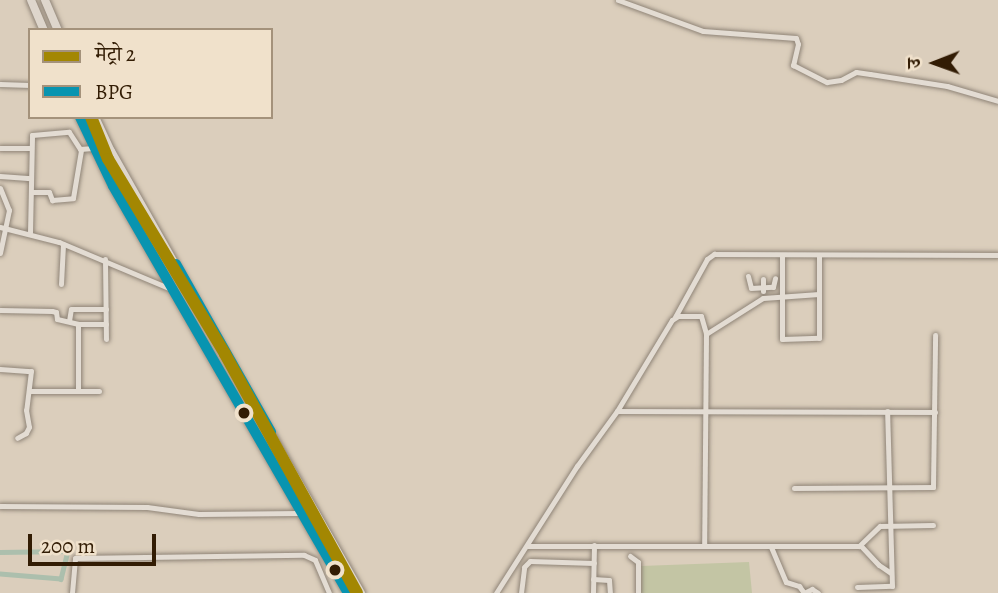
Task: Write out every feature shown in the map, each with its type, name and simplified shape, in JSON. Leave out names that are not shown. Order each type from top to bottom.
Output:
[{"type":"highway","points":[[31,0],[43,28]]},
{"type":"highway","points":[[45,0],[57,28]]},
{"type":"highway","points":[[81,119],[93,148],[173,290],[348,593]]},
{"type":"highway","points":[[96,119],[111,151],[232,360],[361,593]]},
{"type":"highway","points":[[218,369],[232,360]]},
{"type":"street","points":[[618,0],[703,31],[796,38],[798,44],[793,65],[827,82],[841,80],[856,72],[947,86],[998,101]]},
{"type":"street","points":[[0,84],[28,85]]},
{"type":"street","points":[[30,233],[33,134],[71,133],[81,150],[72,199],[53,200],[49,192],[32,192]]},
{"type":"street","points":[[0,148],[31,148]]},
{"type":"street","points":[[81,150],[93,148]]},
{"type":"street","points":[[0,176],[31,178]]},
{"type":"street","points":[[0,188],[9,208],[3,227],[0,253]]},
{"type":"street","points":[[3,227],[30,233],[106,259],[173,290]]},
{"type":"street","points":[[61,284],[63,244]]},
{"type":"street","points":[[496,593],[577,466],[617,411],[711,255],[998,255]]},
{"type":"street","points":[[782,255],[782,339],[819,338],[819,256]]},
{"type":"street","points":[[106,259],[106,339]]},
{"type":"street","points":[[748,276],[750,287],[762,288],[773,287],[775,278]]},
{"type":"street","points":[[763,279],[763,298]]},
{"type":"street","points":[[706,334],[763,298],[819,295]]},
{"type":"street","points":[[69,321],[71,309],[106,309]]},
{"type":"street","points":[[0,310],[54,311],[57,320],[78,324],[106,324]]},
{"type":"street","points":[[675,317],[701,316],[706,334],[704,544]]},
{"type":"street","points":[[78,324],[78,391]]},
{"type":"street","points":[[794,488],[929,489],[934,486],[935,335]]},
{"type":"street","points":[[0,369],[29,369],[26,410],[29,427],[26,433],[17,438]]},
{"type":"street","points":[[29,391],[99,391]]},
{"type":"street","points":[[617,411],[935,412]]},
{"type":"street","points":[[858,587],[891,587],[887,411]]},
{"type":"street","points":[[0,506],[147,507],[200,514],[300,513]]},
{"type":"street","points":[[861,546],[877,527],[933,526]]},
{"type":"street","points":[[593,593],[594,545]]},
{"type":"street","points":[[528,546],[861,546],[891,573]]},
{"type":"street","points":[[771,547],[784,579],[799,586],[804,593],[812,589],[818,593]]},
{"type":"street","points":[[72,593],[75,558],[304,555],[315,559],[329,593]]},
{"type":"street","points":[[630,556],[638,562],[638,593]]},
{"type":"street","points":[[521,593],[524,567],[530,561],[593,563]]},
{"type":"street","points":[[593,579],[609,580],[610,593]]},
{"type":"green space","points":[[749,562],[752,593],[641,593],[641,566]]},
{"type":"waterway","points":[[0,552],[68,551],[61,579],[0,574]]},
{"type":"metro line","name":"2","points":[[92,119],[108,159],[225,354],[357,593]]},
{"type":"transit line","name":"BPG","points":[[81,119],[113,186],[348,593]]},
{"type":"transit line","name":"BPG","points":[[176,264],[271,432]]}]
